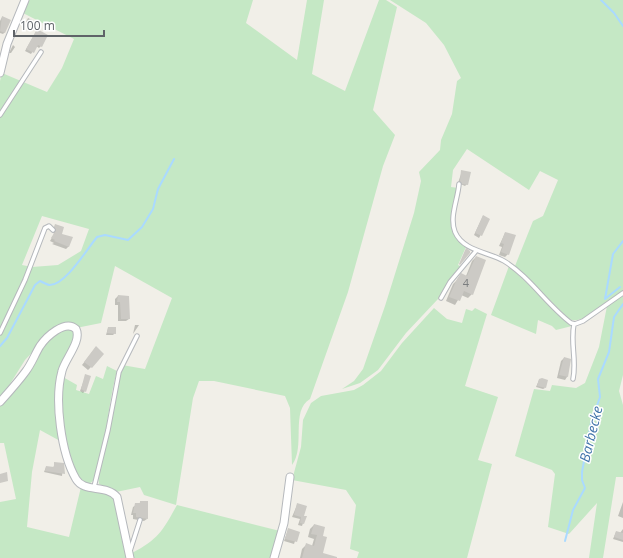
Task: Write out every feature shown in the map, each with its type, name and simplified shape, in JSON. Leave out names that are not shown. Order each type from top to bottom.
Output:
[{"type":"street","points":[[0,73],[7,44],[25,0]]},
{"type":"street","points":[[0,402],[27,370],[45,341],[61,328],[68,326],[74,327],[78,333],[77,340],[64,363],[61,375],[60,400],[64,448],[76,478],[82,485],[108,490],[117,496],[129,555]]},
{"type":"street","points":[[274,558],[284,523],[290,478]]},
{"type":"lane","points":[[0,114],[41,52]]},
{"type":"lane","points":[[459,184],[454,215],[454,228],[460,239],[476,250],[510,265],[567,320],[574,324]]},
{"type":"lane","points":[[0,332],[25,280],[45,228],[49,226],[53,230]]},
{"type":"lane","points":[[441,298],[450,282],[476,250]]},
{"type":"lane","points":[[574,324],[591,316],[623,292]]},
{"type":"lane","points":[[573,379],[575,368],[572,335],[574,324]]},
{"type":"lane","points":[[94,487],[107,436],[119,372],[137,336]]},
{"type":"lane","points":[[129,555],[140,520]]},
{"type":"green space","points":[[26,0],[253,0],[246,23],[297,60],[307,0],[324,0],[312,74],[345,91],[379,0],[386,0],[397,7],[373,110],[395,135],[383,166],[348,292],[310,399],[304,405],[301,412],[299,420],[298,449],[292,465],[290,408],[285,396],[214,381],[199,381],[193,398],[176,505],[144,495],[140,487],[116,492],[99,484],[98,476],[122,365],[145,369],[172,298],[115,266],[101,323],[76,328],[72,325],[43,341],[25,360],[0,400],[0,81],[2,73],[47,92],[62,68],[74,39],[21,12]],"holes":[[[42,216],[89,229],[81,251],[58,265],[32,267],[22,265]]]},
{"type":"green space","points":[[390,0],[623,0],[623,291],[589,316],[582,319],[569,319],[515,266],[533,221],[543,216],[558,180],[540,171],[529,190],[467,149],[453,170],[451,187],[458,188],[454,206],[455,235],[466,247],[458,265],[462,267],[438,299],[406,333],[378,370],[360,383],[342,389],[354,381],[363,369],[385,306],[414,213],[421,181],[419,172],[440,150],[441,140],[452,114],[457,81],[461,78],[444,45],[426,23]]},
{"type":"green space","points":[[509,266],[572,326],[556,330],[552,326],[538,320],[536,334],[491,315]]},
{"type":"green space","points":[[623,295],[623,375],[619,391],[623,405],[623,477],[616,477],[603,558],[589,558],[597,503],[569,534],[548,527],[555,474],[552,470],[515,456],[534,389],[550,391],[552,385],[576,388],[585,383],[599,347],[607,306]]},
{"type":"green space","points":[[434,308],[447,319],[462,323],[466,309],[472,311],[475,308],[487,314],[465,386],[498,397],[478,460],[492,464],[467,558],[357,558],[359,552],[350,549],[356,505],[346,490],[292,480],[301,447],[303,420],[311,403],[321,396],[354,390],[381,371],[402,343]]},
{"type":"green space","points":[[73,328],[76,337],[59,386],[62,442],[40,430],[32,472],[27,527],[69,537],[81,487],[99,489],[115,497],[129,558],[0,558],[0,502],[16,499],[4,443],[0,443],[0,403],[28,361],[58,329]]},
{"type":"green space","points":[[107,366],[117,371],[104,440],[98,468],[93,481],[89,484],[84,484],[76,472],[71,460],[64,433],[62,405],[63,377],[77,385],[76,390],[89,394],[96,376],[103,379]]},
{"type":"green space","points":[[177,505],[280,531],[273,558],[133,558],[132,553],[148,543],[164,527]]},
{"type":"building","points":[[2,16],[11,20],[5,33],[0,31]]},
{"type":"building","points":[[37,29],[48,35],[42,47],[38,45],[34,53],[26,49]]},
{"type":"building","points":[[461,170],[471,172],[468,185],[462,184],[460,181]]},
{"type":"building","points":[[483,215],[490,219],[482,236],[475,233]]},
{"type":"building","points":[[55,224],[64,227],[62,234],[73,237],[69,247],[54,241],[55,240],[51,238],[56,230],[54,227]]},
{"type":"building","points":[[505,232],[516,235],[509,255],[501,252],[504,244],[501,243]]},
{"type":"building","points":[[466,248],[470,251],[470,253],[460,265],[459,264]]},
{"type":"building","points":[[476,256],[486,260],[473,295],[464,291],[460,301],[449,297],[461,273],[467,276]]},
{"type":"building","points":[[118,295],[129,296],[130,319],[121,319],[120,302],[117,302]]},
{"type":"building","points":[[108,327],[116,327],[116,334],[107,333]]},
{"type":"building","points":[[96,346],[104,354],[92,368],[84,362]]},
{"type":"building","points":[[564,357],[571,359],[568,377],[559,375]]},
{"type":"building","points":[[85,374],[91,376],[86,392],[81,389]]},
{"type":"building","points":[[542,378],[548,380],[546,388],[537,386],[539,379]]},
{"type":"building","points":[[54,462],[64,463],[65,474],[45,471],[46,466],[54,467]]},
{"type":"building","points":[[7,472],[8,481],[0,483],[0,474]]},
{"type":"building","points":[[140,501],[148,501],[148,519],[136,517],[136,513],[133,513],[135,503],[140,503]]},
{"type":"building","points":[[297,503],[307,506],[304,516],[307,516],[304,524],[300,523],[301,517],[294,515]]},
{"type":"building","points":[[314,524],[325,527],[323,536],[327,537],[323,553],[337,558],[302,558],[306,543],[314,546],[317,535],[311,534]]},
{"type":"building","points":[[288,528],[300,532],[297,542],[285,539]]},
{"type":"building","points":[[616,531],[623,533],[623,540],[614,537]]},
{"type":"waterway","name":"Barbecke","points":[[601,0],[614,13],[623,26]]},
{"type":"waterway","points":[[0,346],[7,338],[35,285],[40,281],[49,285],[55,284],[62,280],[75,266],[97,237],[105,235],[128,240],[142,227],[153,209],[158,189],[174,159]]},
{"type":"waterway","name":"Barbecke","points":[[620,287],[605,299],[613,254],[623,241]]},
{"type":"waterway","name":"Barbecke","points":[[565,541],[573,510],[585,488],[582,480],[582,472],[591,423],[600,397],[598,379],[609,352],[614,317],[623,304]]}]
